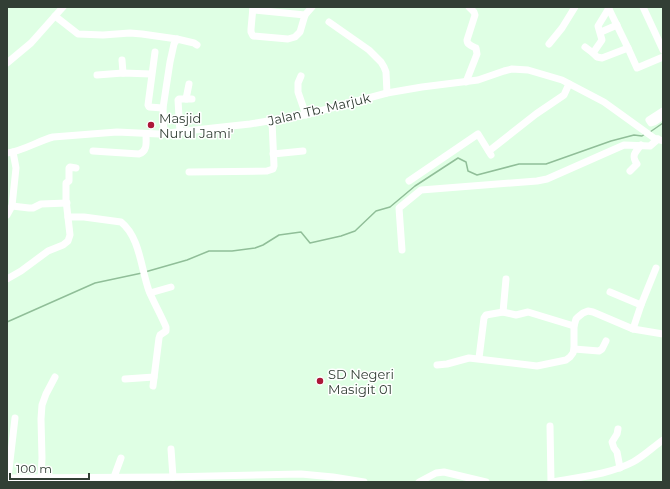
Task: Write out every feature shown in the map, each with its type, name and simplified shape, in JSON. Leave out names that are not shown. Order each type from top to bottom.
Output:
[{"type":"street","points":[[7,63],[31,43],[62,7]]},
{"type":"street","points":[[305,15],[253,9],[251,32],[253,36],[288,39],[295,37],[300,32],[305,15],[312,7]]},
{"type":"street","points":[[466,82],[477,54],[476,48],[467,42],[475,15],[469,7]]},
{"type":"street","points":[[549,44],[562,28],[575,7]]},
{"type":"street","points":[[643,7],[663,50]]},
{"type":"street","points":[[608,8],[637,68],[663,57]]},
{"type":"street","points":[[593,53],[602,40],[601,32],[598,26],[608,8]]},
{"type":"street","points":[[55,16],[78,34],[142,34],[177,39],[197,45]]},
{"type":"street","points":[[329,22],[369,50],[381,62],[386,72],[387,93]]},
{"type":"street","points":[[601,32],[617,25]]},
{"type":"street","points":[[164,134],[163,108],[170,62],[174,44],[177,39]]},
{"type":"street","points":[[585,47],[597,57],[602,58],[628,48]]},
{"type":"street","points":[[155,52],[148,106],[163,108]]},
{"type":"street","points":[[122,60],[123,73]]},
{"type":"street","name":"Jalan Tb. Marjuk","points":[[10,152],[46,138],[53,137],[117,132],[164,134],[272,121],[306,115],[387,93],[478,80],[512,69],[528,70],[562,80],[604,102],[658,139]]},
{"type":"street","points":[[96,75],[123,73],[151,74]]},
{"type":"street","points":[[301,76],[298,83],[298,92],[306,115]]},
{"type":"street","points":[[180,132],[178,100],[189,99],[189,84]]},
{"type":"street","points":[[409,181],[478,134],[490,153],[536,114],[564,95],[569,84]]},
{"type":"street","points":[[663,111],[649,120],[651,123],[663,116]]},
{"type":"street","points":[[189,172],[273,169],[272,121]]},
{"type":"street","points":[[93,151],[139,154],[144,151],[146,146],[146,134]]},
{"type":"street","points":[[402,250],[399,208],[421,190],[547,179],[624,145],[650,146],[658,139]]},
{"type":"street","points":[[630,171],[637,164],[634,159],[634,154],[641,145]]},
{"type":"street","points":[[273,154],[303,151]]},
{"type":"street","points":[[7,215],[12,206],[16,168],[10,152]]},
{"type":"street","points":[[7,279],[21,271],[48,251],[63,245],[68,241],[70,235],[66,183],[68,181],[69,168],[76,168]]},
{"type":"street","points":[[12,206],[32,208],[41,204],[67,203]]},
{"type":"street","points":[[68,217],[84,217],[121,222],[126,225],[137,246],[150,293],[167,329],[160,335],[153,386]]},
{"type":"street","points":[[633,329],[656,268]]},
{"type":"street","points":[[503,312],[506,279]]},
{"type":"street","points":[[150,293],[171,287]]},
{"type":"street","points":[[610,292],[641,305]]},
{"type":"street","points":[[437,364],[447,364],[470,358],[479,358],[537,366],[566,360],[573,354],[575,322],[578,317],[588,311],[633,329],[663,334]]},
{"type":"street","points":[[479,358],[484,318],[486,315],[503,312],[516,315],[531,313],[574,326]]},
{"type":"street","points":[[574,349],[599,350],[602,348],[606,340]]},
{"type":"street","points":[[41,478],[42,405],[55,377]]},
{"type":"street","points":[[125,378],[154,377]]},
{"type":"street","points":[[15,418],[7,478],[173,477],[189,479],[301,474],[364,482]]},
{"type":"street","points":[[550,426],[551,482],[600,474],[620,468],[635,461],[663,440]]},
{"type":"street","points":[[618,429],[612,442],[617,452],[620,468]]},
{"type":"street","points":[[171,449],[173,477]]},
{"type":"street","points":[[114,477],[121,458]]},
{"type":"street","points":[[423,481],[436,473],[444,472],[486,482]]},
{"type":"waterway","points":[[650,132],[663,123]]},
{"type":"waterway","points":[[145,272],[187,260],[209,251],[232,251],[255,248],[279,235],[301,232],[310,243],[341,236],[355,231],[376,211],[390,207],[415,186],[458,158],[466,162],[468,171],[477,175],[519,164],[546,164],[611,141],[634,135],[642,136],[645,134]]},
{"type":"waterway","points":[[7,322],[95,283],[142,273]]},
{"type":"place","name":"Masjid Nurul Jami'","points":[[151,125]]},
{"type":"place","name":"SD Negeri Masigit 01","points":[[320,381]]}]
